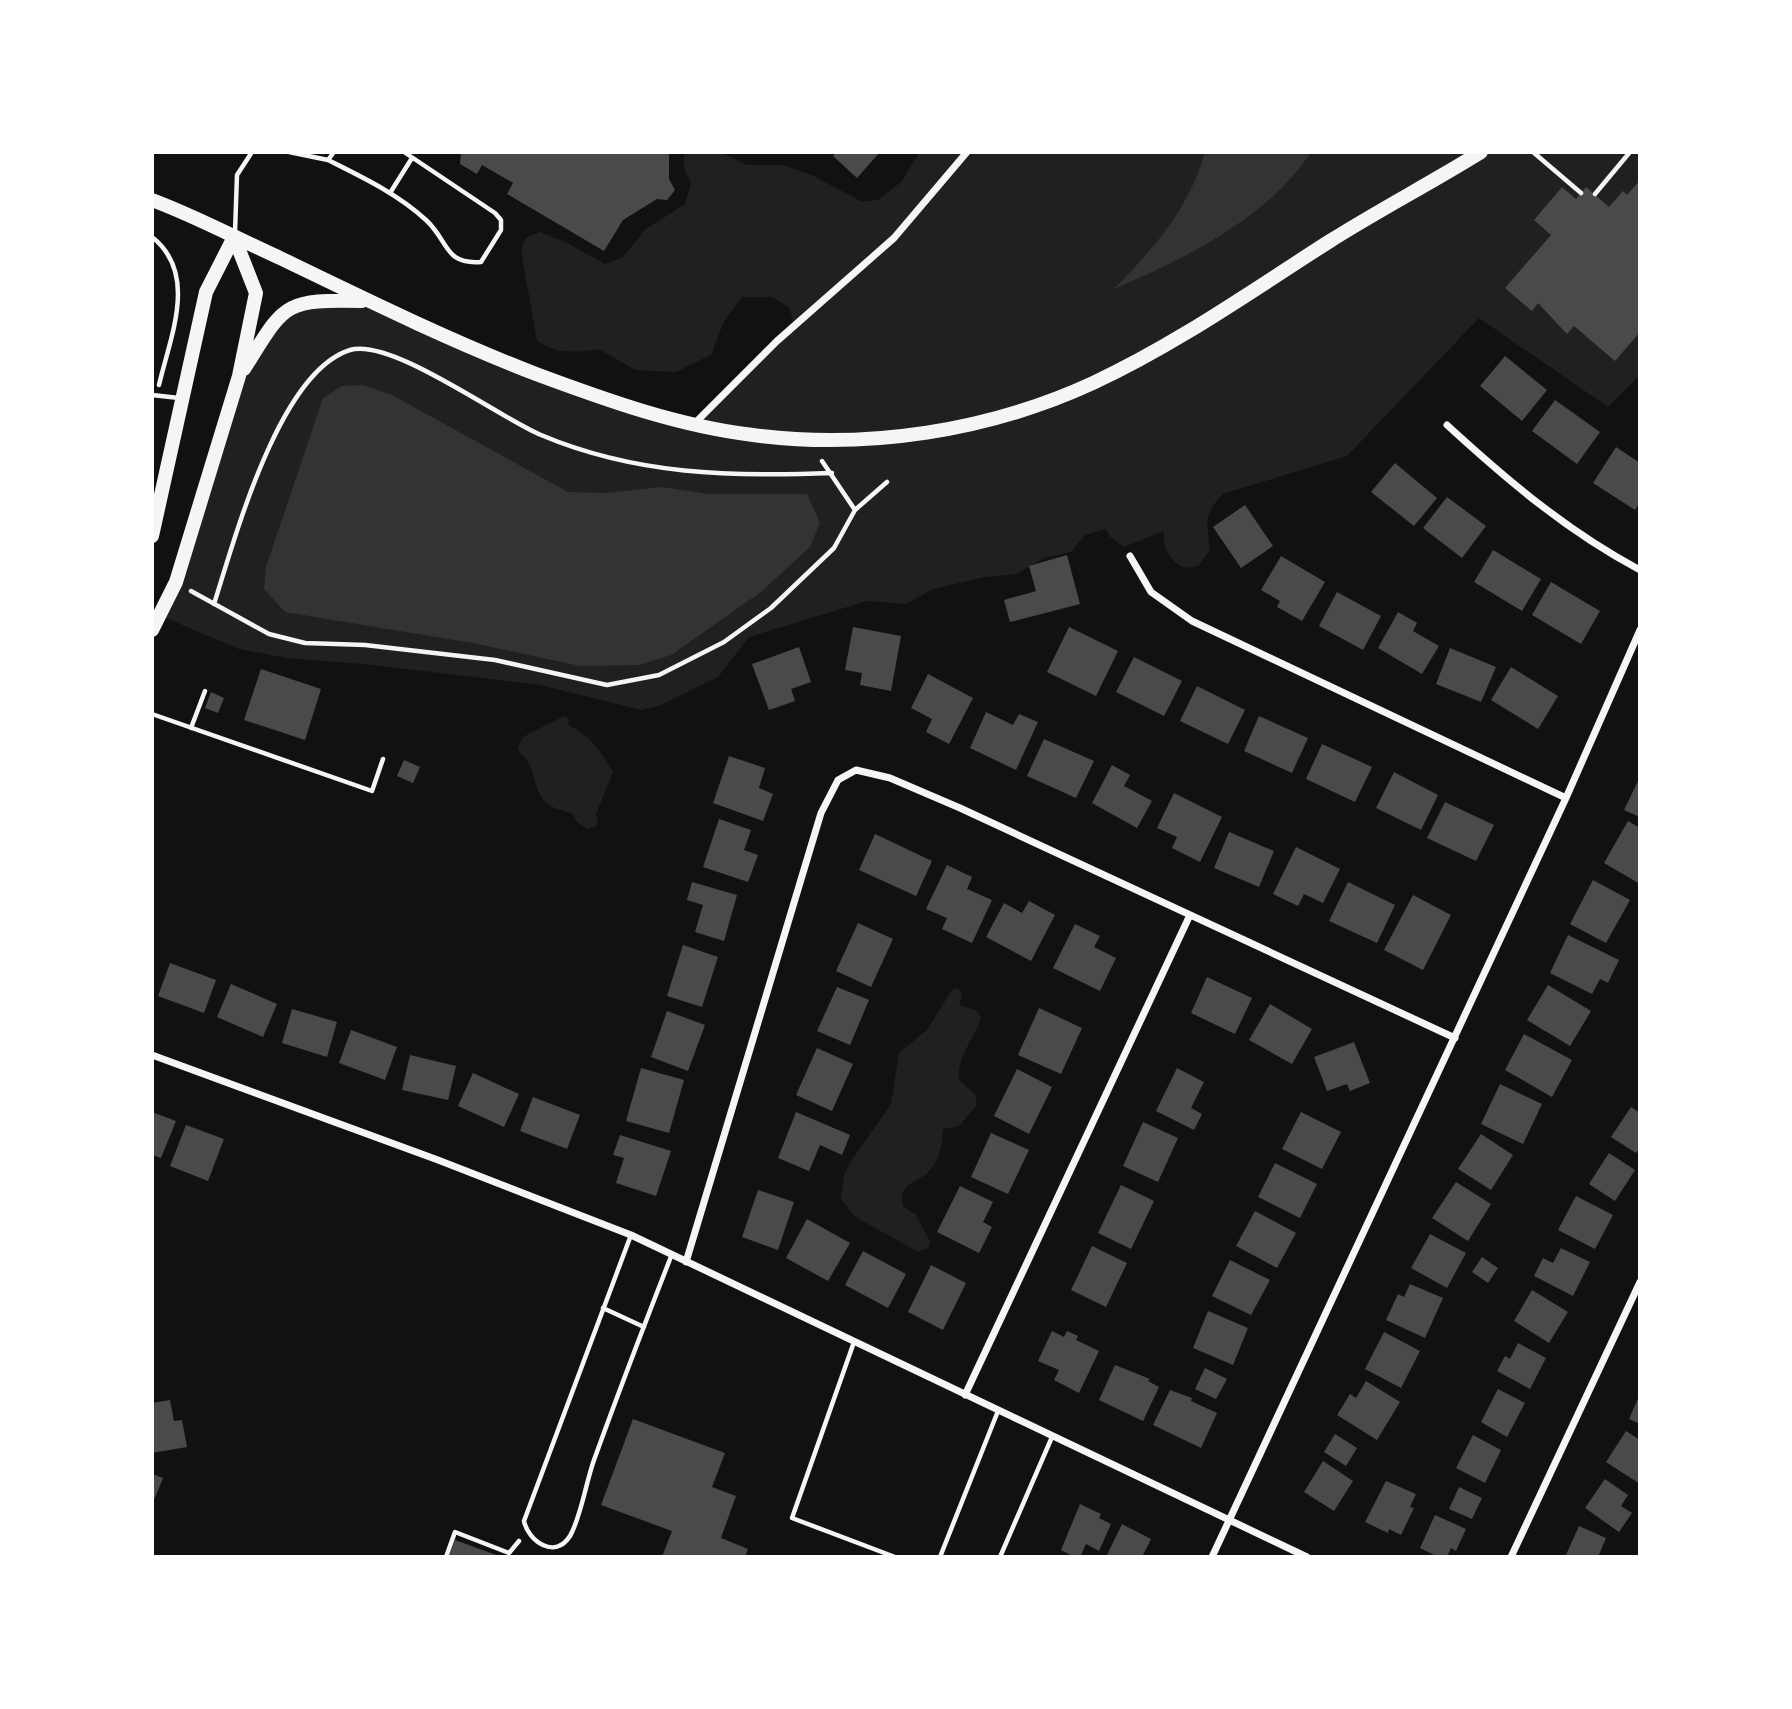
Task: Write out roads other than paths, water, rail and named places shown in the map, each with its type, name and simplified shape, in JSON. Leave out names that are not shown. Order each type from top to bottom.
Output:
[{"type":"main road","points":[[152,200],[369,301],[535,373],[656,415],[693,424],[788,439],[894,437],[991,419],[1060,397],[1177,339],[1350,228],[1480,152]]},
{"type":"main road","points":[[152,630],[176,582],[239,376],[256,293],[234,237]]},
{"type":"main road","points":[[152,536],[206,292],[234,237]]},
{"type":"main road","points":[[239,376],[277,317],[299,302],[369,301]]},
{"type":"street","points":[[693,424],[777,341],[894,238],[967,152]]},
{"type":"street","points":[[1447,425],[1548,513],[1599,548],[1640,570]]},
{"type":"street","points":[[1130,556],[1152,592],[1192,621],[1566,799]]},
{"type":"street","points":[[1212,1557],[1566,799],[1640,630]]},
{"type":"street","points":[[686,1262],[821,813],[838,780],[856,770],[890,778],[960,808],[1455,1038]]},
{"type":"street","points":[[965,1395],[1190,915]]},
{"type":"street","points":[[152,1055],[450,1164],[631,1235],[1307,1557]]},
{"type":"street","points":[[1511,1557],[1640,1282]]},
{"type":"lane","points":[[234,237],[237,175],[252,152]]},
{"type":"lane","points":[[289,152],[328,160],[390,193],[427,220],[452,257],[465,263],[481,262],[501,230],[501,220],[495,213],[404,152]]},
{"type":"lane","points":[[328,160],[334,152]]},
{"type":"lane","points":[[390,193],[412,158]]},
{"type":"lane","points":[[155,395],[183,399]]},
{"type":"lane","points":[[191,728],[205,691]]},
{"type":"lane","points":[[152,714],[372,790],[383,759]]},
{"type":"lane","points":[[631,1235],[524,1521],[526,1531],[535,1543],[547,1547],[559,1545],[569,1538],[672,1254]]},
{"type":"lane","points":[[603,1308],[644,1326]]},
{"type":"lane","points":[[854,1342],[792,1518],[895,1557]]},
{"type":"lane","points":[[940,1557],[998,1411]]},
{"type":"lane","points":[[1000,1557],[1052,1437]]}]
